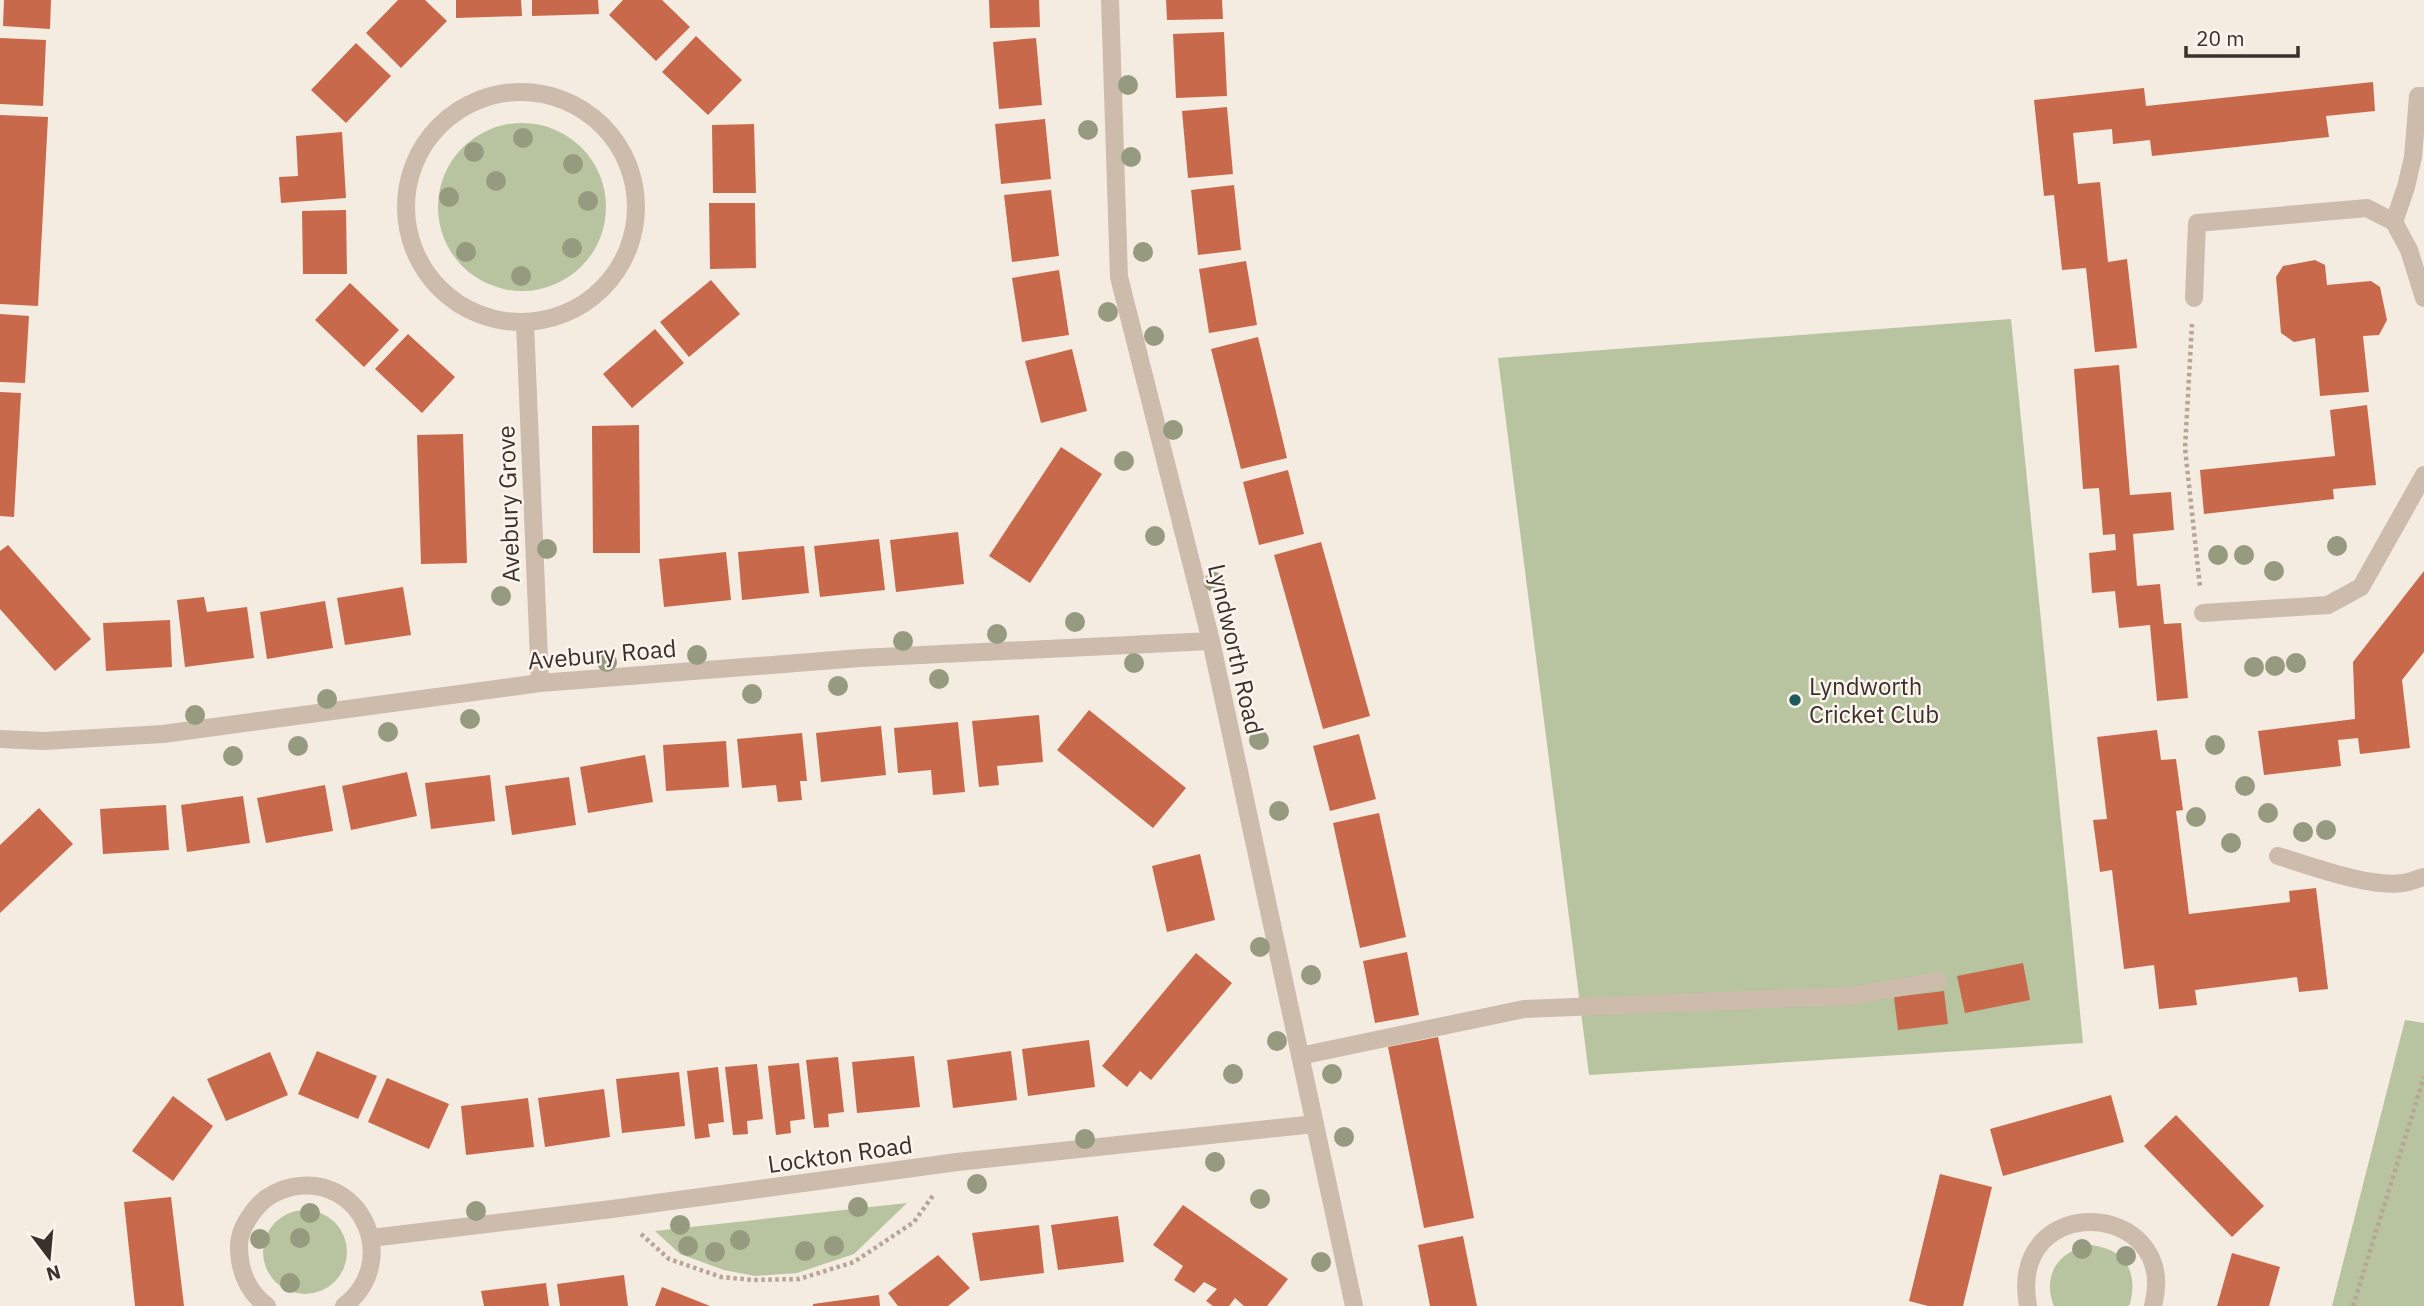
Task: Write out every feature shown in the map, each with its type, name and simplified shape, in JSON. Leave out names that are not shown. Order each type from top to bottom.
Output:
[{"type":"street","name":"Lyndworth Road","points":[[1110,0],[1119,277],[1211,641],[1354,1306]]},
{"type":"street","points":[[516,90],[552,95],[586,110],[612,134],[631,166],[638,203],[633,239],[618,272],[593,299],[561,316],[525,323],[489,319],[456,304],[429,279],[412,247],[405,212],[409,176],[424,143],[449,116],[481,98],[516,90]]},
{"type":"street","points":[[2394,222],[2413,157],[2418,96],[2424,96]]},
{"type":"street","points":[[2194,298],[2197,223],[2367,208],[2394,222],[2409,250],[2424,298]]},
{"type":"street","name":"Avebury Grove","points":[[525,323],[540,683]]},
{"type":"street","points":[[2203,613],[2328,605],[2361,587],[2424,475]]},
{"type":"street","name":"Avebury Road","points":[[0,739],[44,741],[163,734],[540,683],[860,658],[1211,641]]},
{"type":"street","points":[[2278,856],[2374,881],[2401,883],[2424,877]]},
{"type":"street","points":[[1300,1056],[1524,1009],[1849,996],[1938,981]]},
{"type":"street","name":"Lockton Road","points":[[371,1238],[612,1209],[957,1162],[1315,1124]]},
{"type":"street","points":[[267,1306],[258,1300],[246,1283],[239,1263],[239,1239],[247,1218],[262,1200],[282,1189],[305,1185],[328,1189],[348,1200],[363,1217],[371,1238],[372,1260],[366,1280],[354,1298],[344,1306]]},
{"type":"street","points":[[2028,1306],[2025,1285],[2029,1264],[2039,1246],[2054,1231],[2073,1223],[2094,1221],[2114,1225],[2132,1235],[2146,1250],[2155,1269],[2157,1292],[2153,1306]]},
{"type":"path","points":[[2194,298],[2185,448],[2203,613]]},
{"type":"path","points":[[2354,1306],[2424,1077]]},
{"type":"path","points":[[612,1209],[668,1259],[721,1277],[754,1280],[799,1279],[854,1262],[914,1222],[957,1162]]},
{"type":"green space","points":[[522,123],[554,129],[582,147],[600,175],[606,207],[600,239],[582,267],[554,285],[522,291],[490,285],[462,267],[444,239],[438,207],[444,175],[462,147],[490,129]]},
{"type":"green space","name":"Lyndworth Cricket Club","points":[[2011,319],[2083,1043],[1589,1075],[1498,358]]},
{"type":"green space","points":[[2405,1020],[2424,1023],[2424,1306],[2332,1306]]},
{"type":"green space","points":[[907,1203],[854,1254],[797,1273],[755,1276],[724,1270],[680,1254],[655,1231]]},
{"type":"green space","points":[[305,1210],[321,1213],[335,1222],[344,1236],[347,1252],[344,1268],[335,1282],[321,1291],[305,1294],[289,1291],[275,1282],[266,1268],[263,1252],[266,1236],[275,1222],[289,1213]]},
{"type":"green space","points":[[2092,1245],[2113,1252],[2127,1264],[2132,1282],[2130,1304],[2054,1306],[2050,1284],[2056,1265],[2071,1252]]},
{"type":"building","points":[[4,0],[51,0],[50,29],[3,26]]},
{"type":"building","points":[[398,0],[425,0],[447,21],[401,68],[366,33]]},
{"type":"building","points":[[456,0],[521,0],[522,16],[456,18]]},
{"type":"building","points":[[532,0],[598,0],[599,14],[532,16]]},
{"type":"building","points":[[623,0],[662,0],[690,27],[656,61],[609,15]]},
{"type":"building","points":[[989,0],[1039,0],[1040,27],[990,28]]},
{"type":"building","points":[[1166,0],[1222,0],[1223,19],[1167,20]]},
{"type":"building","points":[[1224,32],[1227,96],[1176,98],[1173,34]]},
{"type":"building","points":[[696,36],[742,80],[708,115],[662,72]]},
{"type":"building","points":[[0,38],[46,40],[43,106],[0,104]]},
{"type":"building","points":[[1036,38],[1042,105],[999,109],[993,42]]},
{"type":"building","points":[[356,43],[391,76],[346,123],[311,90]]},
{"type":"building","points":[[2373,82],[2375,111],[2326,116],[2329,137],[2152,156],[2150,140],[2113,144],[2112,129],[2073,133],[2078,184],[2100,182],[2108,262],[2127,259],[2137,348],[2095,352],[2086,268],[2062,270],[2054,195],[2044,196],[2034,100],[2144,88],[2146,106]]},
{"type":"building","points":[[1227,107],[1233,174],[1188,178],[1182,111]]},
{"type":"building","points":[[0,115],[48,117],[38,306],[0,304]]},
{"type":"building","points":[[1045,119],[1051,179],[1001,184],[995,124]]},
{"type":"building","points":[[754,124],[756,193],[713,193],[712,125]]},
{"type":"building","points":[[342,132],[346,198],[281,203],[279,177],[298,176],[296,136]]},
{"type":"building","points":[[1234,185],[1241,250],[1198,255],[1191,190]]},
{"type":"building","points":[[1051,190],[1059,256],[1012,262],[1004,195]]},
{"type":"building","points":[[709,203],[755,203],[756,268],[710,269]]},
{"type":"building","points":[[346,210],[347,274],[303,274],[302,211]]},
{"type":"building","points":[[2315,260],[2325,265],[2327,285],[2371,281],[2380,287],[2387,320],[2379,335],[2363,336],[2369,392],[2320,396],[2315,338],[2294,342],[2281,333],[2276,277],[2283,266]]},
{"type":"building","points":[[1246,261],[1257,325],[1209,333],[1199,269]]},
{"type":"building","points":[[1059,270],[1069,335],[1022,342],[1012,278]]},
{"type":"building","points":[[711,280],[740,314],[689,357],[660,322]]},
{"type":"building","points":[[350,283],[399,330],[364,367],[315,320]]},
{"type":"building","points":[[0,314],[29,316],[25,383],[0,382]]},
{"type":"building","points":[[655,329],[684,363],[632,408],[603,374]]},
{"type":"building","points":[[408,334],[455,377],[422,413],[375,369]]},
{"type":"building","points":[[1258,337],[1287,458],[1241,469],[1211,349]]},
{"type":"building","points":[[1072,349],[1087,411],[1041,423],[1025,361]]},
{"type":"building","points":[[2119,365],[2130,495],[2171,492],[2174,530],[2133,534],[2137,586],[2160,584],[2164,624],[2181,623],[2188,698],[2157,701],[2150,625],[2119,628],[2115,591],[2092,593],[2089,553],[2116,550],[2115,534],[2103,535],[2099,488],[2083,489],[2074,369]]},
{"type":"building","points":[[0,392],[21,393],[14,517],[0,516]]},
{"type":"building","points":[[2367,405],[2376,485],[2333,489],[2334,499],[2204,514],[2200,470],[2335,456],[2330,410]]},
{"type":"building","points":[[639,425],[640,553],[593,553],[592,426]]},
{"type":"building","points":[[463,434],[467,563],[421,564],[417,435]]},
{"type":"building","points":[[1061,447],[1102,474],[1030,583],[989,556]]},
{"type":"building","points":[[1288,470],[1304,534],[1259,545],[1243,482]]},
{"type":"building","points":[[958,532],[964,584],[896,592],[890,540]]},
{"type":"building","points":[[879,539],[885,590],[820,597],[814,546]]},
{"type":"building","points":[[1321,542],[1370,716],[1323,729],[1274,555]]},
{"type":"building","points":[[8,545],[91,639],[55,671],[0,609],[0,551]]},
{"type":"building","points":[[804,546],[809,593],[742,600],[738,552]]},
{"type":"building","points":[[726,552],[731,600],[664,607],[659,559]]},
{"type":"building","points":[[2424,571],[2424,652],[2402,680],[2410,748],[2360,754],[2358,738],[2338,740],[2341,766],[2264,775],[2258,731],[2355,719],[2353,662]]},
{"type":"building","points":[[403,587],[411,635],[345,645],[337,598]]},
{"type":"building","points":[[204,597],[207,612],[247,607],[254,658],[185,667],[177,600]]},
{"type":"building","points":[[325,601],[333,648],[267,659],[260,612]]},
{"type":"building","points":[[170,620],[172,667],[106,671],[103,623]]},
{"type":"building","points":[[1089,710],[1186,788],[1153,828],[1057,750]]},
{"type":"building","points":[[1039,715],[1043,762],[997,766],[999,785],[979,787],[972,721]]},
{"type":"building","points":[[958,722],[965,792],[933,795],[931,770],[898,773],[894,728]]},
{"type":"building","points":[[881,726],[886,775],[821,782],[816,733]]},
{"type":"building","points":[[2157,730],[2161,760],[2176,759],[2183,810],[2176,811],[2189,914],[2290,902],[2289,891],[2316,888],[2328,989],[2299,992],[2297,977],[2195,990],[2197,1005],[2159,1009],[2154,965],[2124,969],[2112,870],[2100,872],[2093,820],[2107,819],[2097,737]]},
{"type":"building","points":[[802,733],[807,781],[800,781],[802,800],[778,802],[776,785],[742,788],[737,739]]},
{"type":"building","points":[[1359,734],[1376,799],[1330,811],[1313,746]]},
{"type":"building","points":[[726,741],[729,787],[666,791],[663,745]]},
{"type":"building","points":[[645,755],[653,802],[588,813],[580,767]]},
{"type":"building","points":[[407,772],[417,816],[351,830],[342,786]]},
{"type":"building","points":[[490,775],[495,821],[431,829],[425,783]]},
{"type":"building","points":[[569,777],[576,825],[512,835],[505,786]]},
{"type":"building","points":[[325,785],[333,831],[266,843],[257,798]]},
{"type":"building","points":[[243,796],[250,843],[187,852],[181,805]]},
{"type":"building","points":[[166,805],[169,850],[103,854],[100,809]]},
{"type":"building","points":[[39,808],[73,844],[0,913],[0,845]]},
{"type":"building","points":[[1379,813],[1406,937],[1360,948],[1333,823]]},
{"type":"building","points":[[1200,854],[1215,920],[1167,932],[1152,866]]},
{"type":"building","points":[[1407,952],[1419,1015],[1375,1023],[1363,961]]},
{"type":"building","points":[[1196,953],[1232,983],[1151,1080],[1140,1071],[1127,1087],[1102,1066]]},
{"type":"building","points":[[2023,963],[2030,1000],[1965,1013],[1957,976]]},
{"type":"building","points":[[1944,991],[1948,1024],[1898,1030],[1894,997]]},
{"type":"building","points":[[1438,1037],[1474,1218],[1424,1228],[1388,1047]]},
{"type":"building","points":[[1089,1040],[1095,1087],[1028,1096],[1022,1049]]},
{"type":"building","points":[[317,1051],[377,1076],[358,1119],[298,1094]]},
{"type":"building","points":[[1011,1051],[1017,1100],[953,1108],[947,1060]]},
{"type":"building","points":[[270,1052],[288,1095],[226,1121],[207,1079]]},
{"type":"building","points":[[914,1056],[920,1107],[857,1113],[852,1062]]},
{"type":"building","points":[[838,1057],[844,1112],[828,1114],[829,1127],[814,1128],[806,1060]]},
{"type":"building","points":[[799,1063],[805,1119],[790,1121],[791,1133],[776,1135],[768,1066]]},
{"type":"building","points":[[757,1064],[763,1119],[747,1121],[748,1134],[733,1135],[725,1067]]},
{"type":"building","points":[[718,1067],[724,1122],[708,1124],[710,1137],[695,1139],[687,1071]]},
{"type":"building","points":[[679,1072],[685,1126],[622,1133],[616,1079]]},
{"type":"building","points":[[387,1078],[449,1104],[429,1149],[368,1122]]},
{"type":"building","points":[[604,1089],[610,1137],[545,1147],[538,1098]]},
{"type":"building","points":[[2111,1095],[2124,1142],[2003,1176],[1990,1129]]},
{"type":"building","points":[[173,1096],[213,1126],[173,1181],[132,1151]]},
{"type":"building","points":[[528,1098],[534,1147],[466,1155],[461,1106]]},
{"type":"building","points":[[2176,1115],[2264,1206],[2232,1237],[2144,1146]]},
{"type":"building","points":[[1940,1174],[1992,1187],[1963,1306],[1928,1306],[1909,1301]]},
{"type":"building","points":[[171,1197],[184,1306],[135,1306],[124,1202]]},
{"type":"building","points":[[1183,1205],[1288,1279],[1267,1306],[1244,1306],[1235,1298],[1229,1306],[1213,1306],[1206,1301],[1217,1289],[1204,1282],[1194,1293],[1174,1280],[1183,1266],[1153,1245]]},
{"type":"building","points":[[1118,1216],[1124,1262],[1058,1270],[1051,1225]]},
{"type":"building","points":[[1039,1225],[1044,1273],[980,1281],[972,1233]]},
{"type":"building","points":[[1463,1236],[1477,1306],[1430,1306],[1418,1245]]},
{"type":"building","points":[[2232,1253],[2280,1267],[2269,1306],[2217,1306]]},
{"type":"building","points":[[938,1255],[970,1288],[948,1306],[898,1306],[888,1293]]},
{"type":"building","points":[[624,1275],[628,1306],[560,1306],[557,1284]]},
{"type":"building","points":[[546,1283],[549,1306],[484,1306],[481,1291]]},
{"type":"building","points":[[662,1287],[710,1306],[655,1306]]},
{"type":"building","points":[[879,1295],[880,1306],[813,1306],[813,1304]]},
{"type":"place","name":"Lyndworth Cricket Club","points":[[1795,700]]}]
